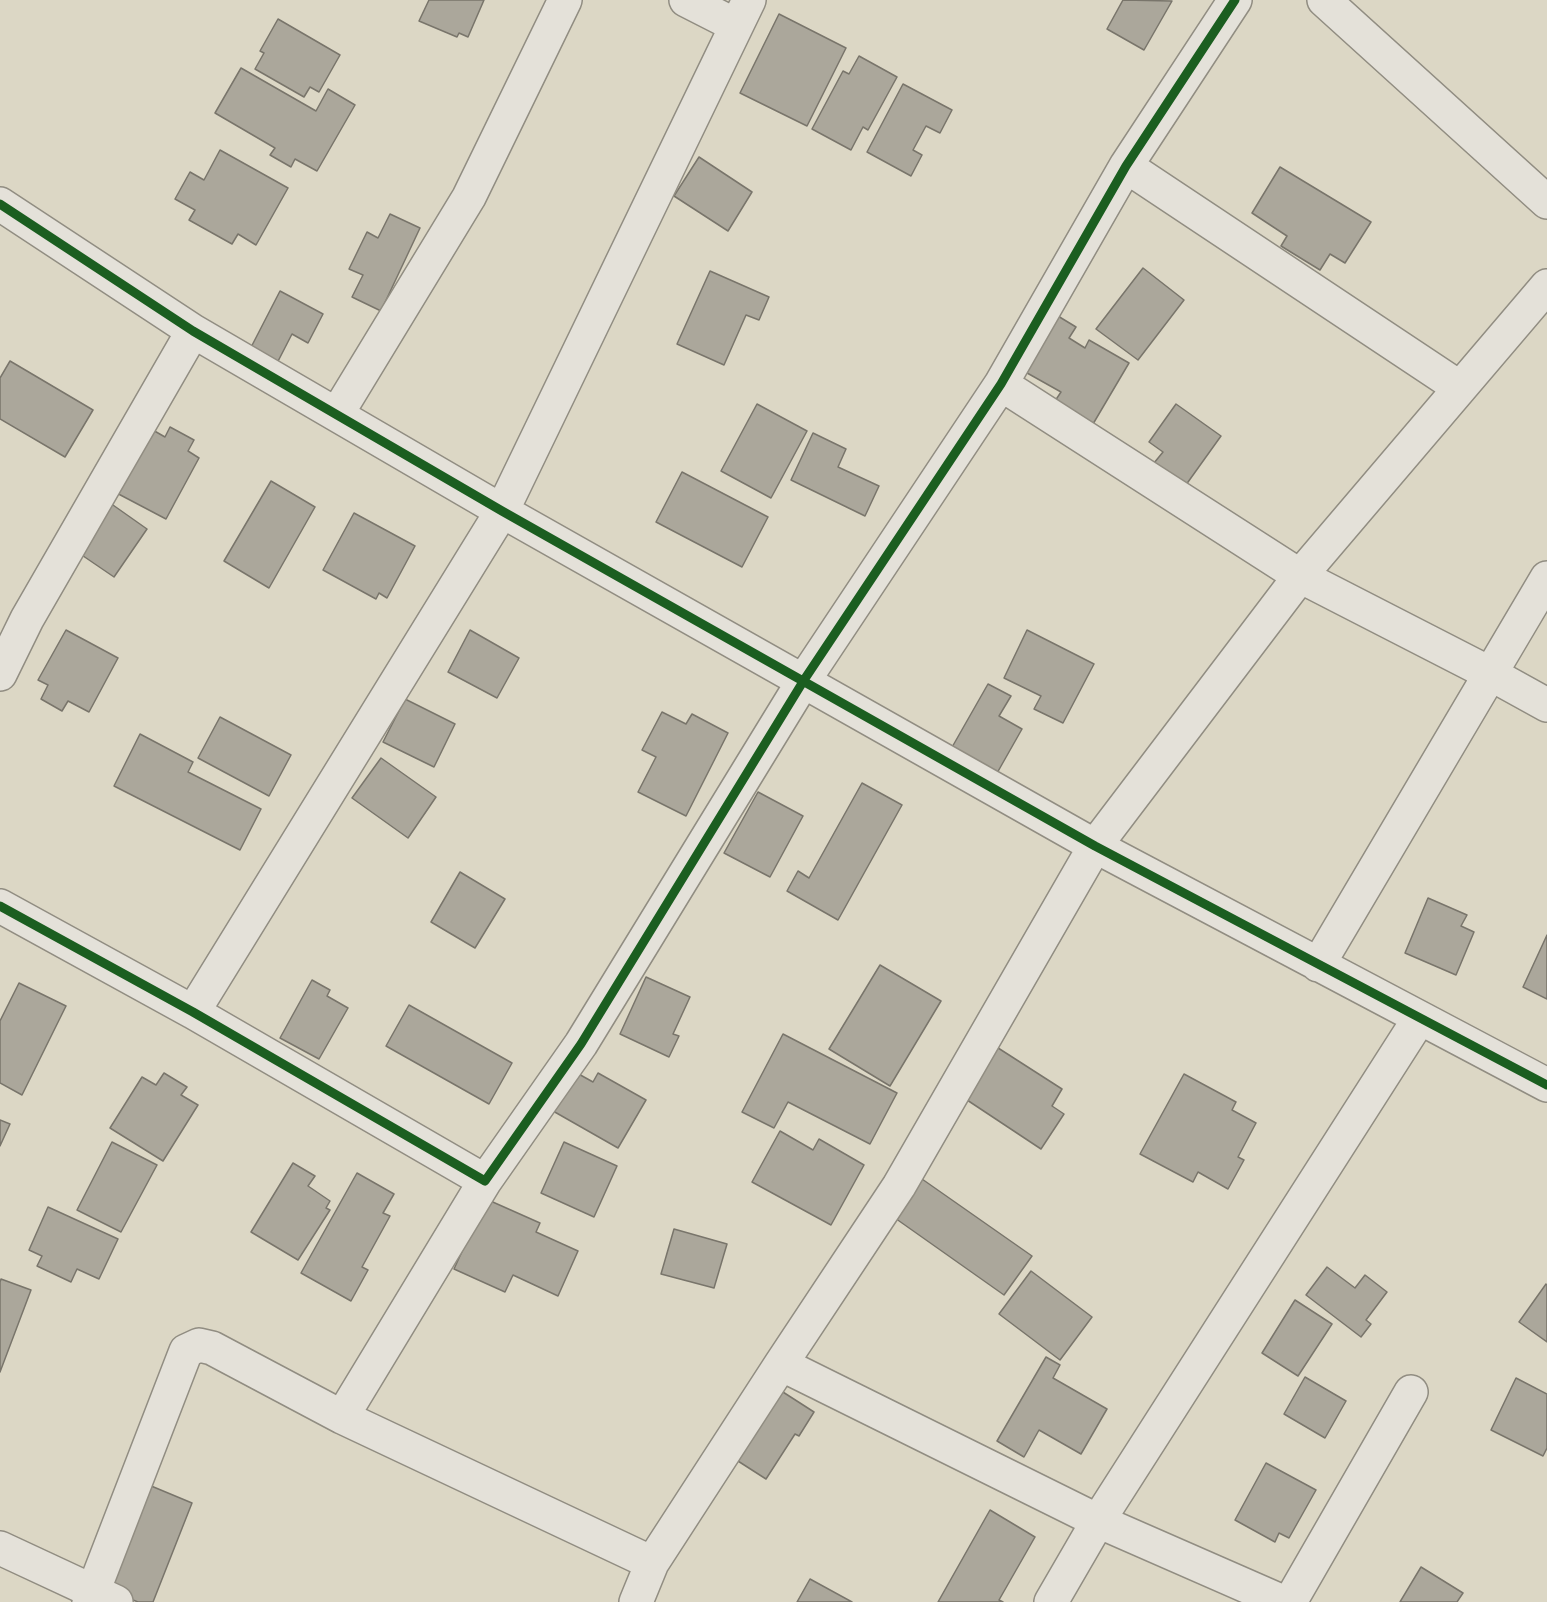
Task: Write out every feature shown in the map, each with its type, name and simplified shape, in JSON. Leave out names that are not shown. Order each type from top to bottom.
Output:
[{"type":"street","points":[[337,414],[469,196],[565,0]]},
{"type":"street","points":[[193,1012],[502,511],[742,13],[686,0]]},
{"type":"street","points":[[342,1417],[485,1181],[581,1044],[804,680],[1001,384],[1126,166],[1235,0]]},
{"type":"street","points":[[1324,0],[1547,202]]},
{"type":"street","points":[[1126,166],[1460,388]]},
{"type":"street","points":[[0,204],[193,331],[502,511],[1095,846],[1547,1085]]},
{"type":"street","points":[[636,1602],[652,1563],[899,1186],[1095,846],[1300,576],[1547,286]]},
{"type":"street","points":[[0,674],[27,620],[193,331]]},
{"type":"street","points":[[1001,384],[1300,576],[1547,705]]},
{"type":"street","points":[[1318,965],[1547,578]]},
{"type":"street","points":[[0,906],[193,1012],[485,1181]]},
{"type":"street","points":[[1052,1602],[1098,1521],[1419,1019]]},
{"type":"street","points":[[0,1548],[99,1599],[186,1352],[199,1345],[212,1348],[342,1417],[652,1563]]},
{"type":"street","points":[[781,1364],[1098,1521],[1283,1602]]},
{"type":"street","points":[[1290,1602],[1411,1392]]},
{"type":"building","points":[[429,0],[484,0],[468,37],[459,33],[457,37],[419,21]]},
{"type":"building","points":[[1123,0],[1172,1],[1144,50],[1107,29]]},
{"type":"building","points":[[779,14],[846,48],[807,126],[740,93]]},
{"type":"building","points":[[278,19],[340,55],[319,92],[310,87],[304,97],[255,69],[264,53],[260,51]]},
{"type":"building","points":[[859,56],[897,77],[868,130],[863,127],[851,150],[812,129],[843,71],[849,74]]},
{"type":"building","points":[[241,68],[316,111],[328,89],[355,105],[317,171],[295,159],[291,167],[270,155],[275,148],[215,113]]},
{"type":"building","points":[[903,84],[952,110],[940,133],[926,126],[913,150],[922,155],[911,176],[867,152]]},
{"type":"building","points":[[220,150],[288,188],[256,245],[238,234],[232,244],[189,220],[195,210],[175,199],[190,172],[204,180]]},
{"type":"building","points":[[699,157],[752,192],[728,231],[674,196]]},
{"type":"building","points":[[1280,167],[1371,222],[1345,263],[1330,254],[1320,270],[1281,246],[1287,236],[1252,213]]},
{"type":"building","points":[[390,214],[420,228],[381,311],[352,297],[363,275],[349,269],[367,232],[378,238]]},
{"type":"building","points":[[1143,268],[1184,300],[1138,360],[1096,329]]},
{"type":"building","points":[[710,271],[769,297],[759,320],[746,315],[724,365],[677,344]]},
{"type":"building","points":[[280,291],[323,314],[308,343],[292,334],[273,371],[246,357]]},
{"type":"building","points":[[1053,313],[1076,327],[1069,338],[1085,348],[1089,340],[1129,363],[1093,424],[1055,401],[1061,392],[1020,369]]},
{"type":"building","points":[[10,361],[93,410],[65,457],[0,419],[0,378]]},
{"type":"building","points":[[757,404],[807,431],[771,498],[721,471]]},
{"type":"building","points":[[1176,404],[1221,436],[1178,496],[1154,463],[1163,452],[1149,442]]},
{"type":"building","points":[[144,425],[165,437],[170,427],[194,440],[188,451],[199,458],[166,519],[109,489]]},
{"type":"building","points":[[813,433],[846,449],[838,467],[879,486],[865,516],[791,480]]},
{"type":"building","points":[[682,472],[768,517],[742,567],[656,522]]},
{"type":"building","points":[[271,481],[315,507],[269,588],[224,561]]},
{"type":"building","points":[[103,498],[147,529],[114,577],[70,547]]},
{"type":"building","points":[[354,513],[415,546],[387,598],[379,593],[376,599],[323,570]]},
{"type":"building","points":[[66,630],[118,658],[89,712],[68,701],[62,711],[41,699],[48,685],[38,680]]},
{"type":"building","points":[[470,630],[519,658],[497,698],[448,672]]},
{"type":"building","points":[[1027,630],[1094,664],[1063,723],[1034,709],[1041,696],[1004,678]]},
{"type":"building","points":[[988,684],[1011,696],[999,716],[1022,729],[992,782],[947,756]]},
{"type":"building","points":[[405,699],[455,724],[434,767],[383,742]]},
{"type":"building","points":[[662,712],[686,724],[692,714],[728,733],[686,816],[638,792],[656,757],[642,750]]},
{"type":"building","points":[[220,717],[291,755],[269,796],[198,758]]},
{"type":"building","points":[[140,734],[193,762],[188,772],[261,809],[240,850],[114,786]]},
{"type":"building","points":[[381,758],[436,797],[408,838],[352,798]]},
{"type":"building","points":[[862,783],[902,805],[838,920],[787,891],[798,871],[809,878]]},
{"type":"building","points":[[758,792],[803,816],[770,877],[724,853]]},
{"type":"building","points":[[460,872],[505,899],[475,948],[431,922]]},
{"type":"building","points":[[1428,898],[1467,915],[1461,926],[1474,932],[1456,975],[1405,953]]},
{"type":"building","points":[[1547,935],[1547,999],[1523,987]]},
{"type":"building","points":[[880,965],[941,1001],[890,1086],[829,1049]]},
{"type":"building","points":[[646,977],[690,997],[673,1034],[679,1036],[669,1057],[620,1034]]},
{"type":"building","points":[[312,980],[330,990],[327,996],[348,1008],[319,1059],[280,1038]]},
{"type":"building","points":[[19,983],[66,1006],[22,1095],[0,1083],[0,1021]]},
{"type":"building","points":[[409,1005],[512,1063],[489,1104],[386,1046]]},
{"type":"building","points":[[783,1034],[897,1093],[870,1144],[788,1102],[774,1128],[742,1112]]},
{"type":"building","points":[[995,1046],[1062,1089],[1052,1106],[1064,1114],[1041,1149],[961,1096]]},
{"type":"building","points":[[575,1072],[593,1082],[598,1073],[646,1100],[618,1148],[553,1111]]},
{"type":"building","points":[[164,1073],[187,1087],[181,1095],[198,1105],[163,1161],[110,1128],[142,1077],[156,1085]]},
{"type":"building","points":[[1184,1074],[1236,1102],[1232,1110],[1256,1123],[1238,1157],[1244,1160],[1228,1189],[1198,1172],[1193,1182],[1140,1154]]},
{"type":"building","points":[[0,1120],[10,1124],[0,1146]]},
{"type":"building","points":[[780,1131],[813,1150],[819,1139],[864,1165],[831,1225],[752,1182]]},
{"type":"building","points":[[112,1142],[157,1165],[121,1232],[77,1210]]},
{"type":"building","points":[[564,1142],[617,1166],[594,1217],[541,1193]]},
{"type":"building","points":[[293,1163],[315,1176],[308,1186],[330,1201],[326,1208],[330,1210],[298,1260],[251,1232]]},
{"type":"building","points":[[912,1172],[1032,1256],[1004,1295],[885,1211]]},
{"type":"building","points":[[357,1173],[394,1194],[383,1213],[390,1216],[362,1267],[368,1270],[351,1301],[301,1273]]},
{"type":"building","points":[[486,1199],[540,1223],[536,1232],[578,1251],[558,1296],[513,1275],[505,1292],[454,1269]]},
{"type":"building","points":[[48,1207],[118,1239],[99,1279],[77,1269],[71,1282],[37,1266],[42,1256],[29,1250]]},
{"type":"building","points":[[674,1229],[727,1244],[714,1288],[661,1274]]},
{"type":"building","points":[[1327,1267],[1355,1288],[1365,1275],[1387,1292],[1366,1320],[1371,1324],[1361,1337],[1306,1295]]},
{"type":"building","points":[[1031,1271],[1092,1317],[1060,1360],[999,1314]]},
{"type":"building","points":[[1,1279],[31,1290],[0,1372],[0,1282]]},
{"type":"building","points":[[1547,1285],[1547,1342],[1519,1322]]},
{"type":"building","points":[[1295,1300],[1332,1324],[1298,1376],[1262,1353]]},
{"type":"building","points":[[1046,1357],[1060,1365],[1053,1378],[1107,1409],[1081,1454],[1039,1430],[1024,1457],[997,1441]]},
{"type":"building","points":[[1305,1377],[1346,1401],[1325,1438],[1284,1414]]},
{"type":"building","points":[[1516,1378],[1547,1394],[1547,1448],[1543,1456],[1491,1430]]},
{"type":"building","points":[[772,1385],[814,1412],[799,1436],[795,1434],[766,1479],[727,1454]]},
{"type":"building","points":[[1266,1463],[1316,1490],[1289,1538],[1279,1533],[1275,1542],[1235,1520]]},
{"type":"building","points":[[144,1483],[192,1503],[153,1602],[138,1602],[103,1588]]},
{"type":"building","points":[[990,1510],[1035,1537],[999,1600],[1003,1602],[938,1602]]},
{"type":"building","points":[[1421,1567],[1463,1593],[1457,1602],[1400,1602]]},
{"type":"building","points":[[810,1579],[852,1602],[797,1602]]},
{"type":"cycle path","points":[[0,906],[193,1012],[485,1181],[581,1044],[804,680],[1001,384],[1126,166],[1235,0]]},
{"type":"cycle path","points":[[0,204],[193,331],[502,511],[1095,846],[1547,1085]]}]
